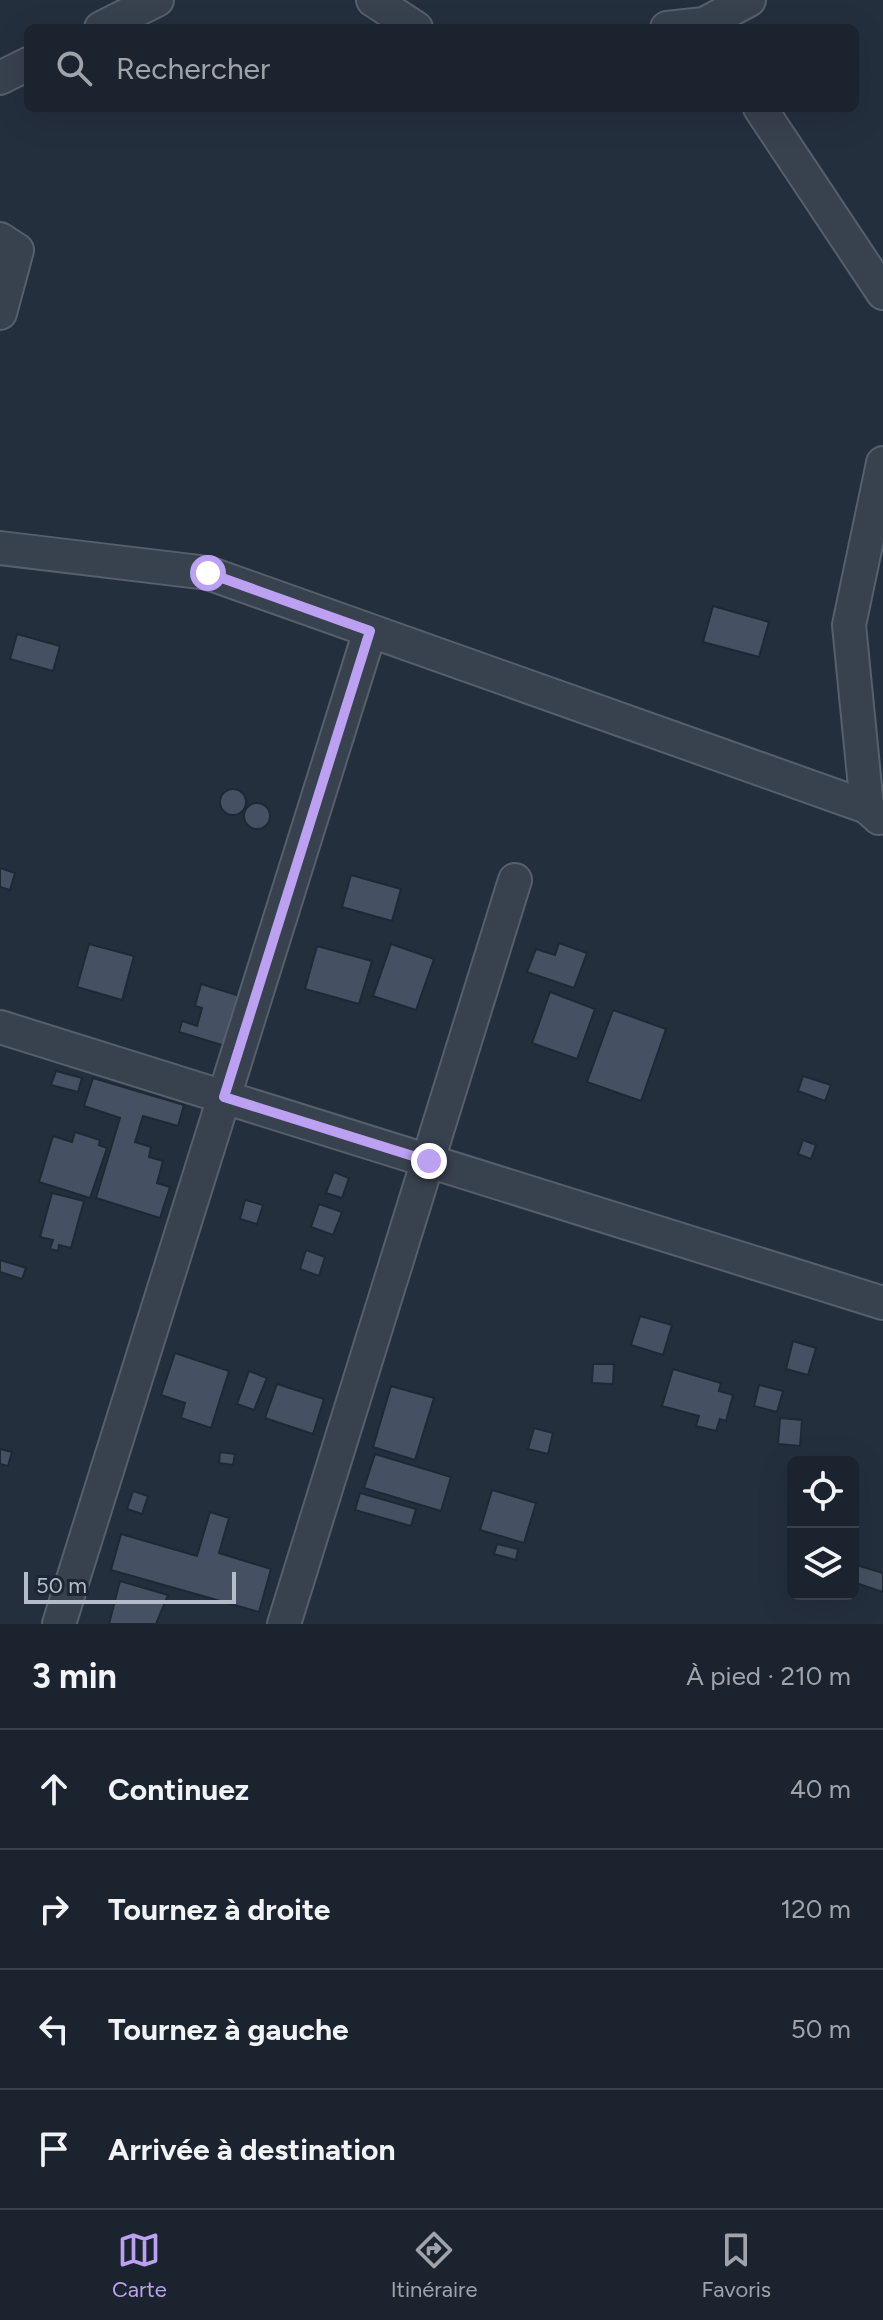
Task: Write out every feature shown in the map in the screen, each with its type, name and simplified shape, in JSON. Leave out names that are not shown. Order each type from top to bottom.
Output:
[{"type":"street","points":[[109,24],[157,0]]},
{"type":"street","points":[[373,0],[410,24]]},
{"type":"street","points":[[679,24],[749,0]]},
{"type":"street","points":[[0,78],[24,66]]},
{"type":"street","points":[[763,112],[883,293]]},
{"type":"street","points":[[0,239],[17,250],[0,313]]},
{"type":"street","points":[[0,548],[208,573],[875,814],[849,625],[883,463]]},
{"type":"street","points":[[59,1624],[370,631]]},
{"type":"street","points":[[284,1624],[515,880]]},
{"type":"street","points":[[0,1027],[883,1303]]},
{"type":"building","points":[[713,606],[769,622],[759,657],[703,642]]},
{"type":"building","points":[[17,634],[60,646],[53,671],[10,659]]},
{"type":"building","points":[[233,789],[242,793],[246,802],[242,811],[233,815],[224,811],[220,802],[224,793]]},
{"type":"building","points":[[257,803],[266,807],[270,816],[266,825],[257,829],[248,825],[244,816],[248,807]]},
{"type":"building","points":[[0,868],[15,873],[10,890],[0,887]]},
{"type":"building","points":[[351,875],[401,889],[392,921],[342,907]]},
{"type":"building","points":[[559,943],[587,953],[574,988],[527,972],[536,949],[555,955]]},
{"type":"building","points":[[89,944],[134,956],[122,1000],[77,987]]},
{"type":"building","points":[[391,944],[434,959],[416,1010],[373,996]]},
{"type":"building","points":[[317,946],[372,961],[359,1004],[305,989]]},
{"type":"building","points":[[201,984],[240,996],[225,1046],[179,1032],[182,1021],[197,1026],[202,1008],[195,1006]]},
{"type":"building","points":[[550,992],[595,1009],[577,1059],[532,1043]]},
{"type":"building","points":[[613,1010],[666,1029],[641,1101],[587,1082]]},
{"type":"building","points":[[56,1071],[82,1078],[78,1092],[51,1085]]},
{"type":"building","points":[[803,1076],[831,1085],[825,1101],[798,1091]]},
{"type":"building","points":[[93,1078],[184,1105],[178,1126],[143,1116],[135,1142],[151,1147],[149,1157],[163,1161],[157,1183],[170,1187],[160,1218],[96,1198],[120,1118],[84,1106]]},
{"type":"building","points":[[75,1132],[100,1140],[99,1145],[107,1148],[90,1198],[39,1182],[53,1136],[72,1142]]},
{"type":"building","points":[[803,1140],[816,1145],[811,1159],[798,1154]]},
{"type":"building","points":[[334,1172],[349,1178],[342,1198],[326,1193]]},
{"type":"building","points":[[52,1193],[84,1201],[71,1248],[59,1245],[58,1251],[50,1249],[53,1240],[40,1237]]},
{"type":"building","points":[[245,1200],[263,1205],[257,1224],[240,1219]]},
{"type":"building","points":[[319,1204],[342,1212],[333,1235],[311,1227]]},
{"type":"building","points":[[306,1250],[325,1257],[319,1276],[300,1269]]},
{"type":"building","points":[[0,1260],[26,1268],[22,1279],[0,1272]]},
{"type":"building","points":[[640,1316],[672,1325],[663,1355],[631,1345]]},
{"type":"building","points":[[793,1341],[816,1348],[808,1375],[786,1369]]},
{"type":"building","points":[[175,1353],[229,1371],[211,1428],[181,1418],[185,1403],[161,1395]]},
{"type":"building","points":[[593,1364],[614,1364],[613,1384],[592,1383]]},
{"type":"building","points":[[673,1369],[721,1383],[719,1391],[733,1395],[726,1421],[720,1419],[716,1431],[696,1426],[699,1416],[662,1406]]},
{"type":"building","points":[[249,1371],[267,1378],[254,1410],[237,1404]]},
{"type":"building","points":[[277,1384],[324,1399],[313,1434],[265,1418]]},
{"type":"building","points":[[759,1385],[783,1391],[777,1412],[754,1406]]},
{"type":"building","points":[[391,1386],[434,1398],[415,1460],[373,1447]]},
{"type":"building","points":[[780,1418],[802,1420],[800,1446],[778,1444]]},
{"type":"building","points":[[534,1428],[553,1433],[548,1454],[528,1449]]},
{"type":"building","points":[[0,1449],[12,1452],[8,1466],[0,1464]]},
{"type":"building","points":[[220,1452],[235,1454],[233,1465],[219,1463]]},
{"type":"building","points":[[375,1454],[451,1477],[441,1511],[364,1488]]},
{"type":"building","points":[[492,1490],[536,1503],[524,1543],[480,1530]]},
{"type":"building","points":[[133,1491],[148,1496],[142,1514],[127,1509]]},
{"type":"building","points":[[360,1493],[416,1509],[411,1526],[355,1510]]},
{"type":"building","points":[[210,1512],[229,1518],[219,1553],[271,1569],[259,1612],[111,1570],[121,1534],[197,1556]]},
{"type":"building","points":[[497,1544],[518,1549],[516,1560],[494,1554]]},
{"type":"building","points":[[859,1566],[883,1573],[883,1592],[859,1584]]},
{"type":"building","points":[[120,1581],[168,1595],[156,1624],[109,1624]]},
{"type":"route","points":[[208,573],[370,631],[224,1097],[429,1161]]}]
